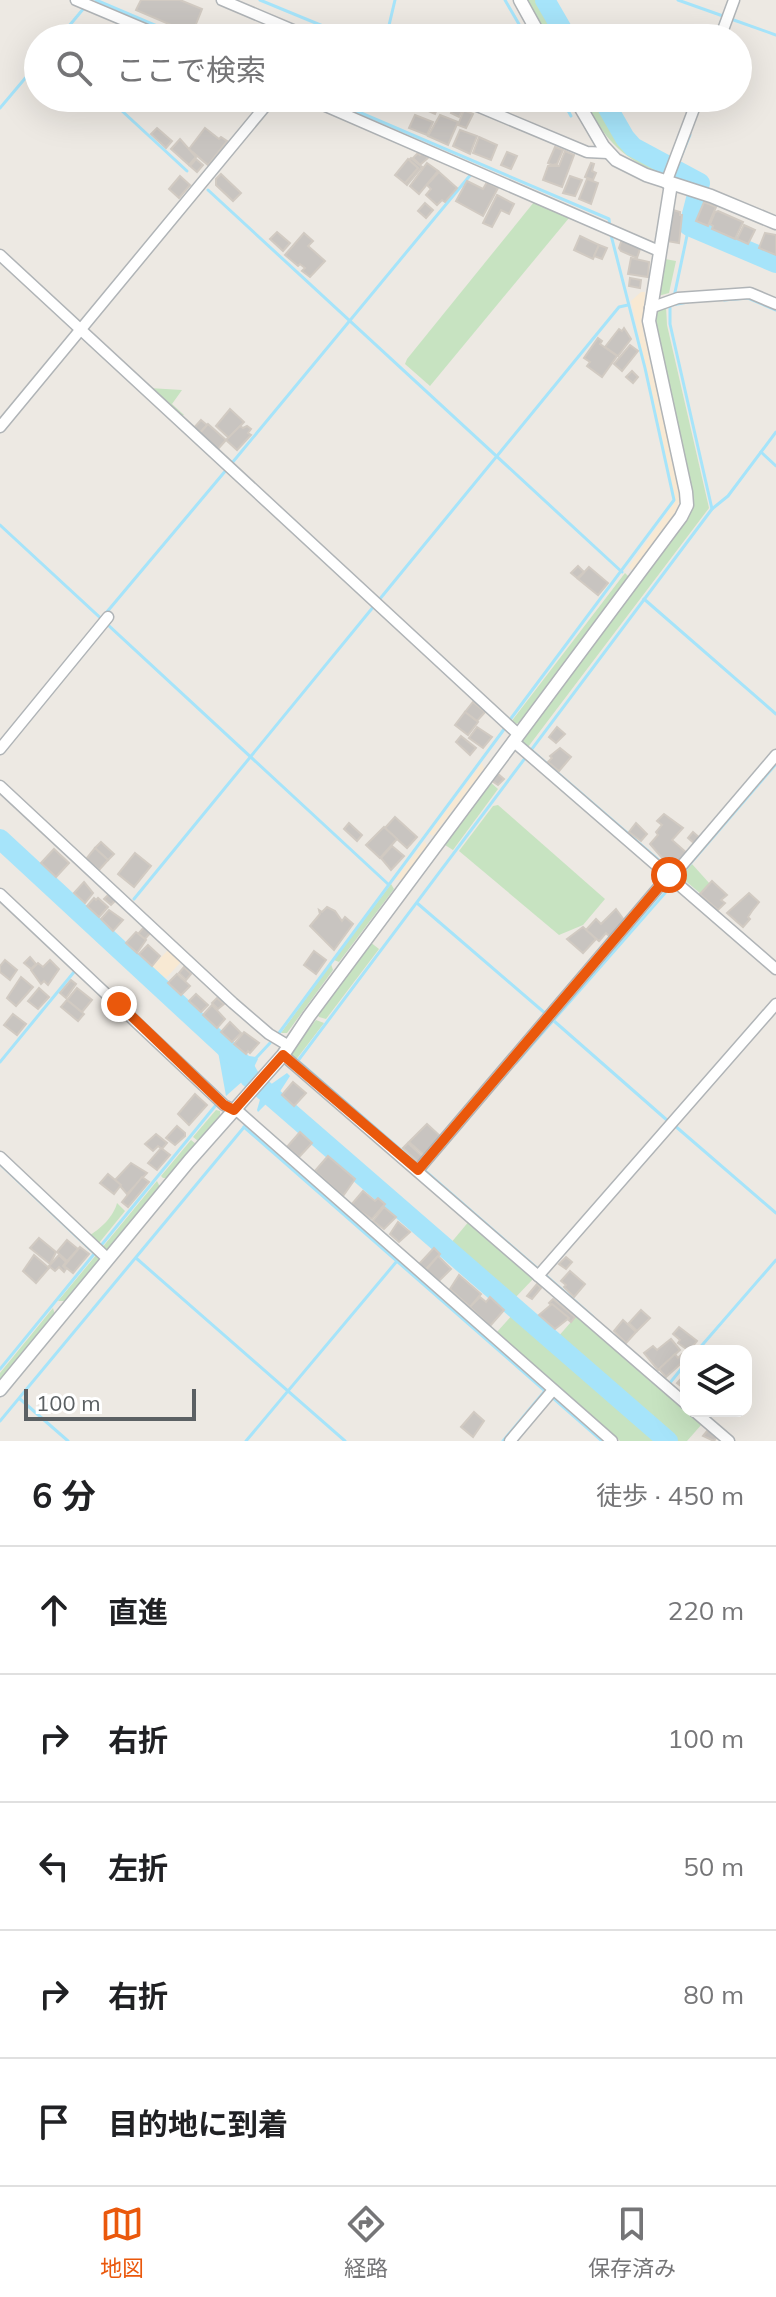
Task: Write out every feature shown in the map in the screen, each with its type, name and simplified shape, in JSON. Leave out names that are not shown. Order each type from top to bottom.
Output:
[{"type":"street","points":[[76,0],[133,24]]},
{"type":"street","points":[[222,0],[279,24]]},
{"type":"street","points":[[520,0],[533,24]]},
{"type":"street","points":[[725,24],[734,0]]},
{"type":"street","points":[[0,427],[260,112]]},
{"type":"street","points":[[340,112],[659,251]]},
{"type":"street","points":[[491,112],[587,152],[608,153]]},
{"type":"street","points":[[583,112],[608,153],[626,166],[669,177],[697,192],[776,223]]},
{"type":"street","points":[[0,1390],[101,1253],[286,1050],[511,731],[671,530],[687,505],[650,334],[650,308],[669,177],[693,112]]},
{"type":"street","points":[[0,255],[511,731],[528,754],[776,969]]},
{"type":"street","points":[[650,308],[674,299],[750,293],[776,304]]},
{"type":"street","points":[[0,749],[106,619]]},
{"type":"street","points":[[418,1170],[776,755]]},
{"type":"street","points":[[0,786],[418,1170],[541,1273],[680,1399]]},
{"type":"street","points":[[0,894],[224,1105],[248,1121],[551,1393],[612,1441]]},
{"type":"street","points":[[541,1273],[776,1004]]},
{"type":"street","points":[[0,1157],[101,1253]]},
{"type":"street","points":[[510,1441],[551,1393]]},
{"type":"street","points":[[701,1417],[729,1441]]},
{"type":"green space","points":[[526,0],[539,0],[553,24],[540,24]]},
{"type":"green space","points":[[591,112],[604,112],[623,143],[666,171],[661,174],[633,160],[614,144]]},
{"type":"green space","points":[[534,202],[569,218],[430,386],[405,364],[407,359]]},
{"type":"green space","points":[[665,259],[676,261],[669,293],[658,296]]},
{"type":"green space","points":[[666,306],[667,325],[709,508],[528,747],[522,739],[693,506],[654,327],[655,310]]},
{"type":"green space","points":[[149,388],[182,390],[172,404],[184,415],[181,416]]},
{"type":"green space","points":[[625,573],[629,577],[520,722],[514,725],[511,722]]},
{"type":"green space","points":[[490,782],[498,789],[453,850],[445,845]]},
{"type":"green space","points":[[498,805],[605,899],[583,925],[559,935],[459,851],[493,806]]},
{"type":"green space","points":[[692,864],[710,884],[701,894],[681,877]]},
{"type":"green space","points":[[391,884],[394,889],[339,962],[334,960]]},
{"type":"green space","points":[[370,942],[379,949],[326,1019],[319,1017],[317,1014]]},
{"type":"green space","points":[[331,964],[333,970],[287,1033],[281,1033]]},
{"type":"green space","points":[[316,1020],[324,1023],[295,1061],[289,1055]]},
{"type":"green space","points":[[216,1110],[220,1111],[220,1118],[198,1141],[193,1137]]},
{"type":"green space","points":[[191,1140],[196,1144],[163,1178],[161,1176]]},
{"type":"green space","points":[[157,1181],[160,1187],[108,1250],[101,1249]]},
{"type":"green space","points":[[117,1203],[125,1211],[99,1243],[95,1243],[88,1236],[106,1222]]},
{"type":"green space","points":[[470,1220],[534,1278],[514,1299],[450,1244]]},
{"type":"green space","points":[[97,1254],[99,1261],[65,1301],[58,1301]]},
{"type":"green space","points":[[53,1308],[55,1315],[0,1382],[0,1373]]},
{"type":"green space","points":[[514,1313],[658,1441],[620,1441],[497,1332]]},
{"type":"green space","points":[[578,1314],[680,1404],[680,1417],[694,1417],[702,1424],[687,1441],[676,1441],[557,1338]]},
{"type":"sand","points":[[645,292],[643,331],[681,496],[676,511],[634,571],[628,568],[675,502],[631,301]]},
{"type":"sand","points":[[482,763],[484,769],[433,836],[429,834]]},
{"type":"sand","points":[[425,841],[427,847],[402,880],[395,880]]},
{"type":"sand","points":[[169,949],[182,961],[165,979],[152,967]]},
{"type":"water","points":[[223,1040],[242,1055],[256,1057],[258,1059],[251,1073],[270,1085],[287,1073],[290,1076],[272,1104],[267,1103],[258,1112],[261,1096],[244,1080],[226,1096],[217,1046]]},
{"type":"building","points":[[141,0],[180,0],[202,9],[196,24],[169,24],[136,10]]},
{"type":"building","points":[[463,112],[473,114],[466,128],[458,125]]},
{"type":"building","points":[[415,115],[433,122],[427,135],[409,128]]},
{"type":"building","points":[[440,115],[458,122],[448,145],[428,136]]},
{"type":"building","points":[[157,128],[172,141],[166,148],[151,134]]},
{"type":"building","points":[[205,128],[227,141],[208,165],[189,149]]},
{"type":"building","points":[[460,130],[477,136],[470,154],[453,146]]},
{"type":"building","points":[[479,137],[497,145],[491,160],[473,153]]},
{"type":"building","points":[[180,139],[196,157],[189,165],[171,149]]},
{"type":"building","points":[[555,147],[563,150],[557,164],[552,165],[548,163]]},
{"type":"building","points":[[565,151],[574,155],[562,187],[543,180],[548,166],[559,166]]},
{"type":"building","points":[[423,152],[428,158],[420,165],[413,158]]},
{"type":"building","points":[[507,152],[517,156],[511,169],[501,165]]},
{"type":"building","points":[[411,158],[422,167],[407,185],[405,183],[418,168],[409,160]]},
{"type":"building","points":[[196,159],[203,165],[197,172],[190,166]]},
{"type":"building","points":[[408,159],[418,168],[405,183],[395,175]]},
{"type":"building","points":[[427,163],[438,171],[419,194],[410,186]]},
{"type":"building","points":[[591,163],[594,164],[592,171],[596,173],[593,180],[585,177]]},
{"type":"building","points":[[439,172],[457,188],[445,202],[442,200],[437,205],[426,195],[431,189],[427,185]]},
{"type":"building","points":[[221,174],[241,193],[233,201],[216,185],[216,179]]},
{"type":"building","points":[[180,176],[190,185],[179,198],[169,189]]},
{"type":"building","points":[[570,176],[582,180],[575,196],[563,193]]},
{"type":"building","points":[[587,179],[598,183],[591,204],[579,199]]},
{"type":"building","points":[[467,181],[483,189],[487,182],[498,188],[483,216],[456,201]]},
{"type":"building","points":[[497,195],[514,204],[509,214],[501,210],[492,227],[483,223]]},
{"type":"building","points":[[704,202],[716,207],[708,226],[696,221]]},
{"type":"building","points":[[425,203],[433,210],[426,218],[418,211]]},
{"type":"building","points":[[673,210],[682,215],[679,243],[667,241]]},
{"type":"building","points":[[718,211],[743,222],[735,239],[712,229],[710,224]]},
{"type":"building","points":[[744,225],[755,230],[748,244],[737,239]]},
{"type":"building","points":[[277,232],[290,243],[283,251],[270,239]]},
{"type":"building","points":[[304,233],[313,241],[308,246],[325,261],[310,277],[302,271],[305,268],[285,255]]},
{"type":"building","points":[[765,233],[776,235],[776,255],[759,248]]},
{"type":"building","points":[[580,236],[599,245],[593,259],[574,250]]},
{"type":"building","points":[[622,239],[641,246],[637,258],[621,251]]},
{"type":"building","points":[[599,245],[607,248],[602,259],[594,256]]},
{"type":"building","points":[[631,258],[649,262],[648,277],[628,274]]},
{"type":"building","points":[[630,278],[641,280],[640,288],[629,286]]},
{"type":"building","points":[[624,328],[631,339],[618,356],[605,347],[619,329],[622,331]]},
{"type":"building","points":[[598,338],[602,341],[600,344],[617,356],[602,377],[587,366],[590,362],[584,358]]},
{"type":"building","points":[[630,345],[638,351],[622,371],[614,364]]},
{"type":"building","points":[[632,371],[638,377],[633,383],[626,377]]},
{"type":"building","points":[[230,409],[244,422],[229,438],[216,426]]},
{"type":"building","points":[[201,420],[207,425],[199,434],[193,429]]},
{"type":"building","points":[[208,424],[226,440],[217,450],[199,434]]},
{"type":"building","points":[[240,426],[251,429],[248,433],[251,435],[237,450],[226,440]]},
{"type":"building","points":[[578,566],[584,572],[577,578],[571,573]]},
{"type":"building","points":[[589,567],[608,583],[598,595],[578,579]]},
{"type":"building","points":[[473,702],[485,712],[477,721],[465,712]]},
{"type":"building","points":[[465,712],[478,722],[468,735],[455,725]]},
{"type":"building","points":[[477,727],[492,737],[483,748],[469,738]]},
{"type":"building","points":[[557,727],[565,734],[556,743],[549,737]]},
{"type":"building","points":[[461,736],[476,748],[470,755],[456,742]]},
{"type":"building","points":[[560,748],[571,757],[559,771],[548,762]]},
{"type":"building","points":[[497,773],[504,779],[498,785],[492,781]]},
{"type":"building","points":[[664,814],[683,828],[672,840],[688,854],[671,868],[650,844],[658,835],[656,832],[662,825],[657,821]]},
{"type":"building","points":[[395,817],[417,837],[407,848],[385,828]]},
{"type":"building","points":[[349,823],[362,835],[357,841],[344,829]]},
{"type":"building","points":[[636,823],[647,834],[641,841],[629,832]]},
{"type":"building","points":[[384,827],[397,839],[380,858],[366,845]]},
{"type":"building","points":[[693,832],[701,839],[696,845],[688,838]]},
{"type":"building","points":[[101,842],[114,854],[108,860],[95,848]]},
{"type":"building","points":[[392,846],[404,856],[391,870],[381,858]]},
{"type":"building","points":[[95,848],[108,860],[99,870],[86,859]]},
{"type":"building","points":[[54,849],[69,863],[56,877],[41,863]]},
{"type":"building","points":[[135,853],[151,866],[134,887],[118,874]]},
{"type":"building","points":[[712,881],[727,895],[721,900],[725,903],[718,910],[700,894]]},
{"type":"building","points":[[84,882],[93,893],[85,903],[74,893]]},
{"type":"building","points":[[749,893],[759,902],[743,927],[727,913]]},
{"type":"building","points":[[109,894],[116,900],[111,905],[104,899]]},
{"type":"building","points":[[94,898],[108,907],[99,917],[87,906]]},
{"type":"building","points":[[327,907],[335,911],[342,921],[345,917],[353,924],[334,950],[310,926],[320,914],[319,910],[322,912]]},
{"type":"building","points":[[616,909],[627,924],[611,938],[606,933],[599,941],[586,930],[596,919],[601,924]]},
{"type":"building","points":[[109,910],[123,920],[113,931],[101,919]]},
{"type":"building","points":[[145,926],[151,932],[145,939],[138,934]]},
{"type":"building","points":[[583,927],[596,939],[583,953],[567,939]]},
{"type":"building","points":[[136,932],[146,940],[137,953],[126,943]]},
{"type":"building","points":[[148,945],[160,956],[152,966],[139,954]]},
{"type":"building","points":[[314,951],[326,960],[316,974],[304,965]]},
{"type":"building","points":[[30,957],[36,964],[31,969],[24,963]]},
{"type":"building","points":[[5,960],[17,970],[10,980],[0,972]]},
{"type":"building","points":[[50,960],[59,969],[48,985],[44,981],[41,984],[31,970],[38,963],[43,967]]},
{"type":"building","points":[[184,967],[191,974],[186,980],[179,973]]},
{"type":"building","points":[[177,974],[190,986],[181,995],[168,983]]},
{"type":"building","points":[[21,977],[33,987],[16,1006],[7,998]]},
{"type":"building","points":[[71,980],[76,984],[66,998],[60,993]]},
{"type":"building","points":[[39,988],[49,997],[38,1009],[28,1001]]},
{"type":"building","points":[[77,988],[92,1000],[82,1012],[67,1000]]},
{"type":"building","points":[[196,994],[208,1005],[201,1012],[189,1001]]},
{"type":"building","points":[[217,998],[224,1004],[218,1009],[212,1003]]},
{"type":"building","points":[[67,1000],[84,1014],[78,1021],[61,1007]]},
{"type":"building","points":[[212,1005],[225,1019],[217,1028],[203,1015]]},
{"type":"building","points":[[13,1014],[26,1024],[17,1035],[4,1025]]},
{"type":"building","points":[[230,1022],[241,1033],[232,1042],[221,1032]]},
{"type":"building","points":[[244,1032],[259,1043],[246,1054],[234,1044]]},
{"type":"building","points":[[293,1082],[306,1093],[294,1106],[282,1095]]},
{"type":"building","points":[[195,1094],[207,1105],[189,1125],[178,1114]]},
{"type":"building","points":[[427,1124],[440,1136],[424,1155],[409,1142]]},
{"type":"building","points":[[177,1126],[185,1136],[175,1145],[166,1138]]},
{"type":"building","points":[[300,1132],[312,1143],[299,1157],[287,1147]]},
{"type":"building","points":[[156,1134],[167,1143],[162,1149],[158,1146],[153,1151],[145,1144]]},
{"type":"building","points":[[408,1143],[424,1158],[420,1164],[403,1148]]},
{"type":"building","points":[[161,1148],[170,1155],[157,1170],[148,1163]]},
{"type":"building","points":[[328,1156],[355,1179],[343,1196],[315,1171]]},
{"type":"building","points":[[131,1163],[147,1173],[127,1194],[115,1180]]},
{"type":"building","points":[[108,1174],[121,1185],[114,1194],[100,1183]]},
{"type":"building","points":[[142,1177],[149,1182],[128,1207],[122,1202]]},
{"type":"building","points":[[363,1191],[375,1201],[378,1198],[385,1204],[372,1219],[351,1205]]},
{"type":"building","points":[[384,1207],[396,1217],[384,1229],[373,1221]]},
{"type":"building","points":[[398,1222],[410,1232],[399,1242],[390,1234]]},
{"type":"building","points":[[39,1238],[56,1252],[50,1264],[30,1248]]},
{"type":"building","points":[[67,1240],[78,1249],[67,1261],[57,1252]]},
{"type":"building","points":[[80,1247],[89,1254],[73,1273],[64,1266]]},
{"type":"building","points":[[434,1248],[440,1254],[426,1269],[419,1264]]},
{"type":"building","points":[[34,1255],[49,1268],[36,1283],[23,1271]]},
{"type":"building","points":[[59,1255],[66,1262],[64,1272],[59,1267],[55,1271],[49,1266]]},
{"type":"building","points":[[438,1256],[451,1269],[439,1281],[426,1270]]},
{"type":"building","points":[[566,1257],[572,1262],[566,1269],[559,1264]]},
{"type":"building","points":[[570,1271],[585,1284],[574,1297],[561,1281]]},
{"type":"building","points":[[459,1275],[481,1294],[470,1307],[450,1289]]},
{"type":"building","points":[[537,1284],[541,1288],[532,1299],[527,1296]]},
{"type":"building","points":[[480,1297],[486,1302],[490,1297],[504,1310],[490,1326],[470,1307]]},
{"type":"building","points":[[553,1299],[575,1317],[571,1322],[549,1303]]},
{"type":"building","points":[[552,1304],[569,1318],[555,1329],[539,1315]]},
{"type":"building","points":[[641,1310],[650,1318],[637,1331],[629,1323]]},
{"type":"building","points":[[623,1320],[636,1332],[626,1343],[614,1331]]},
{"type":"building","points":[[679,1327],[697,1341],[694,1345],[681,1345],[673,1334]]},
{"type":"building","points":[[671,1339],[680,1350],[658,1370],[644,1353],[653,1346],[657,1350]]},
{"type":"building","points":[[675,1354],[678,1358],[680,1356],[680,1364],[666,1377],[659,1369]]},
{"type":"building","points":[[474,1412],[484,1421],[473,1437],[461,1427]]},
{"type":"building","points":[[708,1430],[717,1437],[714,1441],[703,1436]]},
{"type":"waterway","points":[[96,0],[152,24]]},
{"type":"waterway","points":[[260,0],[318,24]]},
{"type":"waterway","points":[[389,24],[395,0]]},
{"type":"waterway","points":[[505,0],[519,24]]},
{"type":"waterway","points":[[545,0],[559,24]]},
{"type":"waterway","points":[[678,0],[723,16]]},
{"type":"waterway","points":[[71,24],[84,8]]},
{"type":"waterway","points":[[731,19],[745,24]]},
{"type":"waterway","points":[[752,26],[776,35]]},
{"type":"waterway","points":[[0,108],[24,80]]},
{"type":"waterway","points":[[123,112],[187,171]]},
{"type":"waterway","points":[[359,112],[609,219],[610,227]]},
{"type":"waterway","points":[[569,112],[571,116]]},
{"type":"waterway","points":[[610,112],[633,147],[700,183],[689,226],[776,263]]},
{"type":"waterway","points":[[679,161],[690,135]]},
{"type":"waterway","points":[[232,463],[472,173]]},
{"type":"waterway","points":[[208,190],[622,572]]},
{"type":"waterway","points":[[674,297],[689,226]]},
{"type":"waterway","points":[[509,721],[674,500],[611,235]]},
{"type":"waterway","points":[[724,300],[748,298],[776,310]]},
{"type":"waterway","points":[[672,305],[688,302]]},
{"type":"waterway","points":[[297,1062],[712,509],[670,324],[670,306],[673,304]]},
{"type":"waterway","points":[[379,600],[619,307],[628,305]]},
{"type":"waterway","points":[[712,509],[728,496],[776,432]]},
{"type":"waterway","points":[[761,452],[776,466]]},
{"type":"waterway","points":[[106,613],[227,469]]},
{"type":"waterway","points":[[0,525],[388,884]]},
{"type":"waterway","points":[[644,599],[776,714]]},
{"type":"waterway","points":[[134,899],[374,606]]},
{"type":"waterway","points":[[279,1033],[505,728]]},
{"type":"waterway","points":[[531,750],[670,870]]},
{"type":"waterway","points":[[677,879],[776,764]]},
{"type":"waterway","points":[[0,839],[241,1062],[250,1078],[668,1441]]},
{"type":"waterway","points":[[679,878],[697,894]]},
{"type":"waterway","points":[[516,1063],[672,885]]},
{"type":"waterway","points":[[417,903],[546,1014]]},
{"type":"waterway","points":[[0,1062],[74,972]]},
{"type":"waterway","points":[[554,1021],[668,1121]]},
{"type":"waterway","points":[[256,1058],[270,1043]]},
{"type":"waterway","points":[[298,1061],[417,1164]]},
{"type":"waterway","points":[[0,1369],[216,1105]]},
{"type":"waterway","points":[[674,1125],[776,1213]]},
{"type":"waterway","points":[[0,1421],[245,1126]]},
{"type":"waterway","points":[[244,1127],[602,1441]]},
{"type":"waterway","points":[[0,1164],[94,1253]]},
{"type":"waterway","points":[[424,1170],[539,1270]]},
{"type":"waterway","points":[[136,1258],[345,1441]]},
{"type":"waterway","points":[[702,1345],[776,1260]]},
{"type":"waterway","points":[[246,1441],[397,1261]]},
{"type":"waterway","points":[[545,1275],[593,1317]]},
{"type":"waterway","points":[[669,1384],[680,1370]]},
{"type":"waterway","points":[[503,1441],[544,1392]]},
{"type":"waterway","points":[[20,1399],[68,1441]]},
{"type":"route","points":[[119,1004],[224,1105],[234,1110],[283,1055],[418,1170],[669,875]]}]
